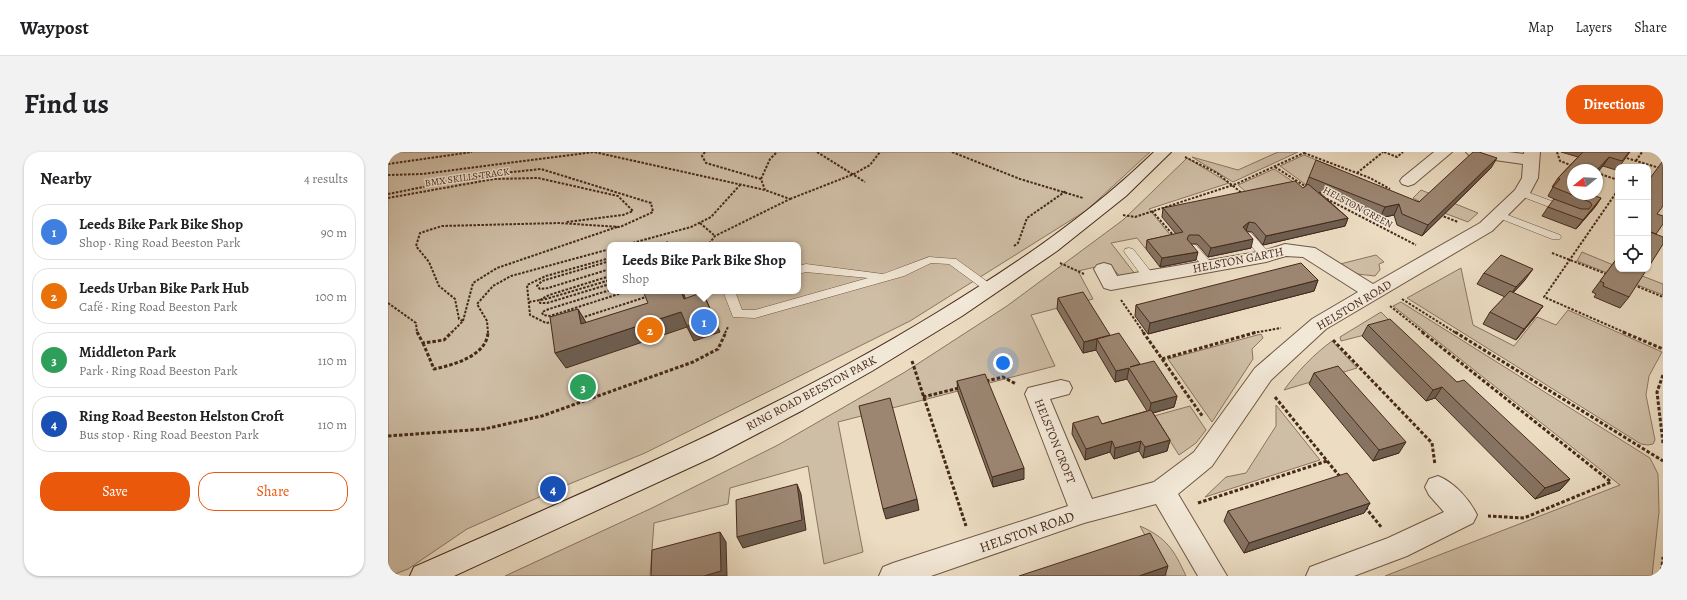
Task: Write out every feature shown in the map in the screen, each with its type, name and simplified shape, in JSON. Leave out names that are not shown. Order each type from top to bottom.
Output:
[{"type":"street","name":"RING ROAD BEESTON PARK","points":[[424,576],[677,462],[794,404],[905,342],[990,288],[1105,206],[1136,180],[1163,152]]},
{"type":"street","points":[[1408,181],[1444,152]]},
{"type":"street","points":[[1474,152],[1532,156]]},
{"type":"street","name":"HELSTON ROAD","points":[[893,576],[1084,512],[1168,501],[1203,459],[1260,378],[1319,324],[1378,289],[1437,257],[1486,227],[1522,193],[1530,178],[1532,156]]},
{"type":"street","name":"HELSTON GARTH","points":[[1108,276],[1148,276],[1266,256],[1285,250],[1308,252],[1378,289]]},
{"type":"street","name":"HELSTON CROFT","points":[[1061,388],[1036,394],[1084,512]]},
{"type":"street","points":[[1320,576],[1397,547],[1464,515],[1438,487]]},
{"type":"street","points":[[1168,501],[1213,576]]},
{"type":"lane","points":[[1522,193],[1579,215]]},
{"type":"lane","points":[[1500,215],[1556,237]]},
{"type":"lane","points":[[1247,235],[1266,256]]},
{"type":"lane","points":[[1192,247],[1208,267]]},
{"type":"lane","points":[[1129,251],[1148,276]]},
{"type":"lane","points":[[730,294],[737,314],[754,314],[888,276],[915,267],[929,260],[941,259],[952,261],[990,288]]},
{"type":"lane","points":[[801,270],[813,268],[888,276]]},
{"type":"path","points":[[388,164],[472,152]]},
{"type":"path","points":[[388,175],[422,174],[544,156],[594,152],[765,190],[790,198]]},
{"type":"path","points":[[705,152],[702,156],[706,163],[762,179]]},
{"type":"path","points":[[765,190],[762,179],[770,160],[777,152]]},
{"type":"path","points":[[818,152],[865,182]]},
{"type":"path","points":[[710,242],[715,236],[790,198],[854,174],[870,165],[880,152]]},
{"type":"path","points":[[952,152],[1016,178],[1052,189],[1066,191],[1126,216],[1135,217],[1232,185],[1306,152]]},
{"type":"path","points":[[1357,173],[1383,152],[1397,157],[1402,152]]},
{"type":"path","points":[[1557,152],[1560,161],[1568,164]]},
{"type":"path","points":[[1636,161],[1642,152]]},
{"type":"path","points":[[1622,156],[1663,169]]},
{"type":"path","points":[[1185,157],[1217,173],[1244,196]]},
{"type":"path","name":"HELSTON GREEN","points":[[1275,167],[1310,190]]},
{"type":"path","name":"BMX SKILLS TRACK","points":[[388,194],[528,169],[541,169],[651,203],[654,212],[620,227],[497,268],[487,273],[473,283],[463,321],[459,319],[455,299],[439,286],[428,262],[416,246],[420,233],[442,226],[559,223],[620,227]]},
{"type":"path","points":[[1603,175],[1615,179]]},
{"type":"path","name":"BMX SKILLS TRACK","points":[[388,198],[494,180],[538,178],[618,196],[633,211],[623,215],[559,223]]},
{"type":"path","points":[[636,242],[692,227],[711,217],[740,185]]},
{"type":"path","points":[[1013,247],[1018,242],[1027,218],[1066,191]]},
{"type":"path","name":"HELSTON GREEN","points":[[1316,193],[1437,257]]},
{"type":"path","points":[[1615,194],[1544,297],[1663,349]]},
{"type":"path","points":[[1152,212],[1178,240],[1192,247]]},
{"type":"path","points":[[700,223],[715,236]]},
{"type":"path","points":[[388,303],[416,323],[418,336],[434,369],[456,365],[472,356],[484,345],[488,335],[488,323],[478,304],[483,295],[493,286],[511,276],[607,250]]},
{"type":"path","points":[[1549,252],[1613,277]]},
{"type":"path","points":[[1041,253],[1082,275],[1108,276],[1123,304],[1218,438]]},
{"type":"path","points":[[558,322],[546,322],[530,315],[527,285],[546,276],[607,259]]},
{"type":"path","points":[[607,262],[542,281],[537,286],[540,289],[548,288],[607,270]]},
{"type":"path","points":[[540,300],[549,295],[607,277]]},
{"type":"path","points":[[528,302],[607,281]]},
{"type":"path","points":[[1627,283],[1663,297]]},
{"type":"path","points":[[540,300],[540,303],[547,303],[607,285]]},
{"type":"path","points":[[1378,289],[1663,462]]},
{"type":"path","points":[[1378,289],[1611,482],[1524,518],[1464,515]]},
{"type":"path","points":[[607,291],[549,309],[542,312],[543,315],[550,316],[619,294]]},
{"type":"path","points":[[578,319],[650,296]]},
{"type":"path","points":[[423,344],[444,340],[463,321]]},
{"type":"path","points":[[388,436],[484,429],[542,416],[693,362],[718,349],[728,327],[725,321]]},
{"type":"path","points":[[1162,359],[1259,331],[1319,324],[1432,443],[1438,487]]},
{"type":"path","points":[[905,342],[974,550]]},
{"type":"path","points":[[1663,375],[1657,392],[1663,443]]},
{"type":"path","points":[[981,382],[1003,377],[1036,394]]},
{"type":"path","points":[[1260,378],[1342,479]]},
{"type":"path","points":[[923,397],[967,386]]},
{"type":"path","points":[[1168,501],[1327,461]]},
{"type":"path","points":[[1362,504],[1397,547]]},
{"type":"path","points":[[1661,576],[1663,558]]},
{"type":"shaded area","points":[[388,152],[1150,152],[1087,210],[910,321],[645,453],[562,487],[467,529],[408,569],[388,576]]},
{"type":"shaded area","points":[[1278,152],[1298,152],[1233,182],[1192,157],[1238,170]]},
{"type":"shaded area","points":[[1304,155],[1336,168],[1309,187],[1280,166]]},
{"type":"shaded area","points":[[1187,158],[1229,183],[1149,209],[1176,242],[1145,248],[1137,238],[1111,243],[1139,279],[1125,282],[1109,264],[1078,271],[1093,299],[1031,315],[1055,366],[838,422],[863,552],[824,564],[808,466],[730,488],[728,504],[654,523],[650,576],[505,576],[652,508],[778,445],[905,372],[1007,306],[1123,220]]},
{"type":"shaded area","points":[[1274,169],[1301,187],[1252,197],[1238,185]]},
{"type":"shaded area","points":[[1421,190],[1478,213],[1468,222],[1431,208],[1413,198]]},
{"type":"shaded area","points":[[1582,252],[1615,266],[1615,272],[1632,272],[1663,284],[1663,295],[1577,261]]},
{"type":"shaded area","points":[[1376,255],[1384,262],[1379,264],[1380,270],[1375,276],[1357,274],[1340,264]]},
{"type":"shaded area","points":[[1461,268],[1473,325],[1514,346],[1537,317],[1556,325],[1568,310],[1662,352],[1649,376],[1646,395],[1655,440],[1653,444],[1641,444],[1407,298]]},
{"type":"shaded area","points":[[1401,302],[1650,458],[1658,474],[1659,512],[1652,576],[1385,576],[1620,485],[1393,306]]},
{"type":"shaded area","points":[[1381,312],[1396,327],[1341,341],[1340,337]]},
{"type":"shaded area","points":[[1261,334],[1263,338],[1252,349],[1253,359],[1212,422],[1168,359]]},
{"type":"shaded area","points":[[1332,341],[1357,368],[1284,390],[1306,364]]},
{"type":"shaded area","points":[[1276,405],[1320,460],[1205,497],[1226,477],[1246,473],[1276,426]]},
{"type":"shaded area","points":[[1190,406],[1206,430],[1196,443],[1179,455],[1154,416]]},
{"type":"shaded area","points":[[1140,526],[1157,535],[1169,546],[1178,559],[1186,576],[1167,576]]},
{"type":"building","points":[[1473,152],[1479,152],[1497,158],[1428,225],[1402,214],[1399,204],[1385,207],[1309,177],[1316,160],[1419,202]]},
{"type":"building","points":[[1583,152],[1629,152],[1622,161],[1609,157],[1603,164],[1571,164]]},
{"type":"building","points":[[1663,162],[1663,206],[1657,214],[1663,216],[1663,224],[1656,234],[1651,232],[1651,177]]},
{"type":"building","points":[[1567,169],[1567,193],[1553,187],[1560,179],[1558,178]]},
{"type":"building","points":[[1295,181],[1303,188],[1308,184],[1348,218],[1266,236],[1255,223],[1249,222],[1243,227],[1253,239],[1211,248],[1199,235],[1189,235],[1187,239],[1198,252],[1162,258],[1147,240],[1183,232],[1163,208]]},
{"type":"building","points":[[1554,199],[1581,209],[1589,209],[1592,205],[1590,202],[1585,200],[1599,200],[1583,220],[1548,207]]},
{"type":"building","points":[[1651,232],[1663,237],[1663,244],[1651,263]]},
{"type":"building","points":[[1501,255],[1533,269],[1516,287],[1484,273]]},
{"type":"building","points":[[1615,261],[1615,272],[1645,272],[1629,297],[1603,286],[1604,283],[1600,281]]},
{"type":"building","points":[[1301,263],[1318,280],[1150,323],[1136,305]]},
{"type":"building","points":[[1510,291],[1543,306],[1524,329],[1490,312]]},
{"type":"building","points":[[1083,292],[1110,335],[1084,342],[1058,298]]},
{"type":"building","points":[[644,294],[682,294],[684,299],[698,294],[704,294],[713,317],[687,326],[681,312],[555,353],[550,317],[578,309],[581,324],[648,303]]},
{"type":"building","points":[[1390,319],[1457,382],[1464,380],[1570,479],[1545,488],[1442,387],[1433,390],[1368,325]]},
{"type":"building","points":[[1119,333],[1140,364],[1130,367],[1154,361],[1177,396],[1151,403],[1129,368],[1116,371],[1097,339]]},
{"type":"building","points":[[1338,366],[1406,442],[1379,450],[1314,373]]},
{"type":"building","points":[[985,374],[1024,468],[992,477],[957,381]]},
{"type":"building","points":[[890,398],[917,499],[883,509],[859,406]]},
{"type":"building","points":[[1151,410],[1170,440],[1145,447],[1141,441],[1115,448],[1112,441],[1086,449],[1073,423],[1098,416],[1102,424]]},
{"type":"building","points":[[1347,473],[1370,503],[1249,543],[1228,511]]},
{"type":"building","points":[[797,484],[802,520],[737,537],[736,500]]},
{"type":"building","points":[[720,532],[721,571],[704,576],[651,576],[652,550]]},
{"type":"building","points":[[1150,533],[1168,566],[1139,576],[1019,576]]},
{"type":"place","name":"Leeds Bike Park Bike Shop","points":[[704,322]]},
{"type":"place","name":"Leeds Urban Bike Park Hub","points":[[650,330]]},
{"type":"place","name":"Middleton Park","points":[[583,387]]},
{"type":"place","name":"Ring Road Beeston Helston Croft","points":[[553,489]]}]
